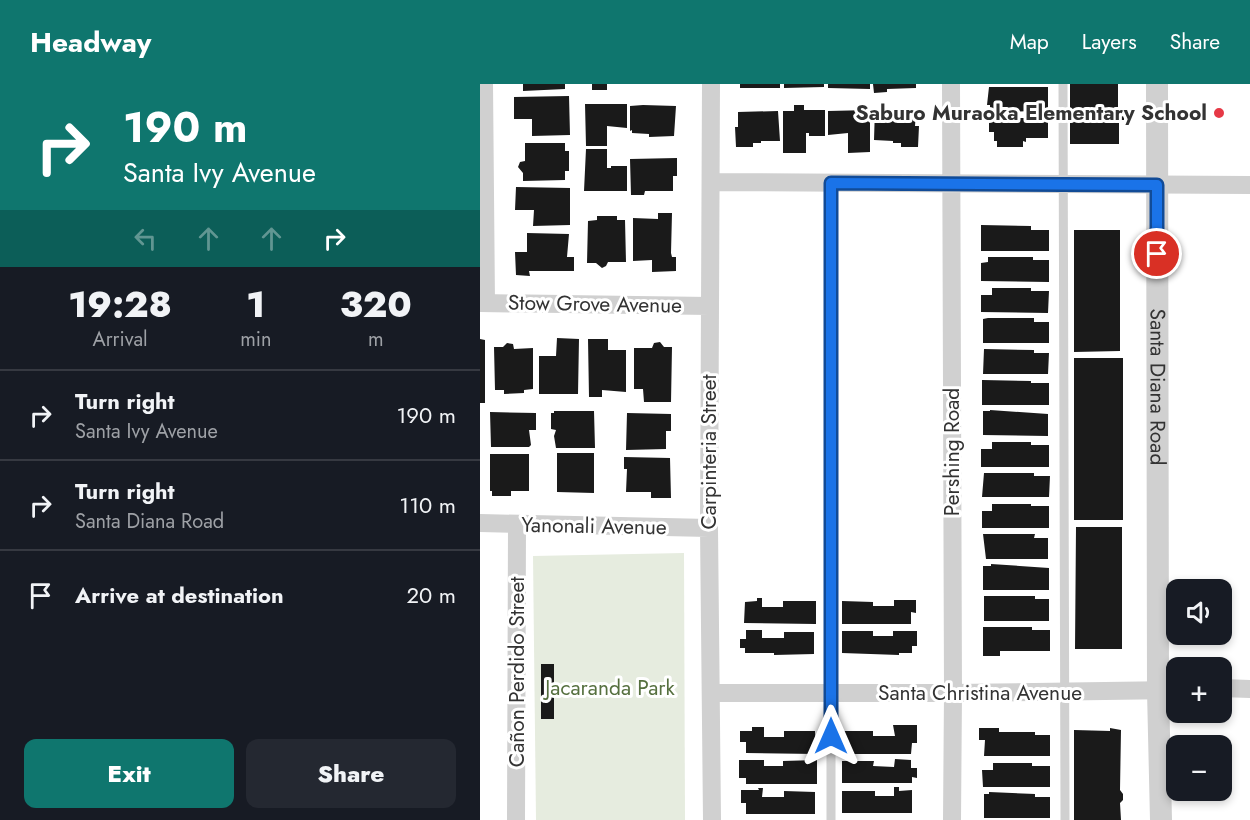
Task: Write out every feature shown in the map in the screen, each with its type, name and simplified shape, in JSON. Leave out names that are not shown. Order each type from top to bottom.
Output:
[{"type":"street","name":"Carpinteria Street","points":[[711,84],[709,528],[712,820]]},
{"type":"street","name":"Pershing Road","points":[[951,84],[952,820]]},
{"type":"street","name":"Santa Diana Road","points":[[1157,84],[1166,657]]},
{"type":"street","points":[[483,90],[483,303]]},
{"type":"street","points":[[711,182],[1250,185]]},
{"type":"street","name":"Stow Grove Avenue","points":[[483,303],[710,306]]},
{"type":"street","name":"Yanonali Avenue","points":[[480,523],[709,528]]},
{"type":"street","name":"Cañon Perdido Street","points":[[516,820],[517,524]]},
{"type":"street","points":[[1232,688],[1250,689]]},
{"type":"street","name":"Santa Christina Avenue","points":[[711,693],[1065,693],[1166,690]]},
{"type":"street","name":"Santa Diana Road","points":[[1161,820],[1166,712]]},
{"type":"lane","points":[[1063,84],[1065,820]]},
{"type":"lane","points":[[831,183],[831,820]]},
{"type":"green space","name":"Jacaranda Park","points":[[684,553],[685,820],[536,820],[533,556]]},
{"type":"building","points":[[523,84],[565,84],[565,89],[523,91]]},
{"type":"building","points":[[592,84],[607,84],[607,90],[592,90]]},
{"type":"building","points":[[740,84],[780,84],[780,88],[740,88]]},
{"type":"building","points":[[784,84],[824,84],[824,87],[784,88]]},
{"type":"building","points":[[828,84],[870,84],[870,89],[828,88]]},
{"type":"building","points":[[873,84],[916,84],[916,88],[887,89],[887,92],[874,93]]},
{"type":"building","points":[[1070,84],[1118,84],[1118,108],[1125,108],[1124,120],[1119,120],[1119,144],[1070,144]]},
{"type":"building","points":[[989,87],[1048,87],[1048,108],[990,113],[990,105],[987,105]]},
{"type":"building","points":[[569,96],[570,135],[532,136],[532,119],[514,119],[514,97]]},
{"type":"building","points":[[585,104],[627,104],[627,128],[607,126],[607,146],[586,146]]},
{"type":"building","points":[[794,105],[804,105],[804,110],[825,110],[825,136],[809,136],[809,133],[806,133],[806,153],[783,153],[783,111],[794,111]]},
{"type":"building","points":[[630,106],[676,106],[674,136],[649,137],[649,134],[630,131]]},
{"type":"building","points":[[875,108],[886,108],[886,111],[916,112],[915,126],[919,126],[918,147],[901,147],[901,143],[874,140]]},
{"type":"building","points":[[870,110],[870,152],[848,153],[848,133],[828,135],[828,111]]},
{"type":"building","points":[[778,111],[780,141],[761,141],[761,143],[753,143],[753,147],[736,147],[735,127],[738,127],[738,112]]},
{"type":"building","points":[[989,118],[1048,118],[1048,138],[1026,138],[1026,142],[1023,141],[1023,147],[997,147],[994,132],[989,132]]},
{"type":"building","points":[[525,143],[565,143],[565,151],[569,151],[569,171],[565,171],[565,180],[523,181],[523,173],[518,167],[520,162],[525,161]]},
{"type":"building","points":[[586,149],[607,149],[607,168],[627,166],[627,191],[584,191]]},
{"type":"building","points":[[677,158],[677,176],[673,176],[673,191],[645,191],[644,195],[631,195],[630,159]]},
{"type":"building","points":[[516,187],[570,188],[570,225],[533,226],[534,210],[515,210]]},
{"type":"building","points":[[658,213],[672,213],[671,253],[672,257],[676,257],[676,271],[652,272],[652,260],[633,261],[633,218],[658,219]]},
{"type":"building","points":[[597,216],[617,216],[617,220],[625,220],[626,262],[608,262],[602,268],[596,263],[587,263],[588,221],[597,220]]},
{"type":"building","points":[[981,225],[1031,226],[1031,230],[1049,230],[1049,251],[981,251]]},
{"type":"building","points":[[1074,230],[1120,230],[1120,351],[1074,352]]},
{"type":"building","points":[[527,233],[569,234],[567,257],[574,257],[574,271],[529,271],[530,276],[516,275],[515,252],[527,252]]},
{"type":"building","points":[[988,257],[1033,257],[1033,260],[1049,260],[1049,282],[981,281],[981,263],[988,262]]},
{"type":"building","points":[[992,288],[1031,288],[1031,291],[1049,291],[1048,313],[981,312],[981,295],[992,295]]},
{"type":"building","points":[[1034,318],[1034,322],[1049,322],[1049,343],[983,343],[983,319]]},
{"type":"building","points":[[557,338],[579,339],[578,394],[539,394],[539,356],[556,356]]},
{"type":"building","points":[[480,339],[485,340],[485,403],[480,403]]},
{"type":"building","points":[[588,339],[608,339],[608,350],[626,350],[626,392],[602,390],[602,397],[589,397]]},
{"type":"building","points":[[660,342],[664,347],[672,347],[671,402],[644,402],[643,389],[634,389],[634,348],[652,348],[654,343]]},
{"type":"building","points":[[507,343],[513,344],[514,349],[533,348],[533,389],[524,390],[524,393],[504,394],[504,390],[495,390],[494,347],[503,347]]},
{"type":"building","points":[[984,349],[1034,350],[1034,353],[1049,353],[1048,374],[983,374]]},
{"type":"building","points":[[1074,358],[1123,358],[1123,520],[1074,520]]},
{"type":"building","points":[[982,380],[1049,383],[1049,405],[982,405]]},
{"type":"building","points":[[554,411],[594,411],[595,448],[556,448],[554,436],[556,430],[551,429],[551,413]]},
{"type":"building","points":[[983,411],[1048,414],[1048,436],[983,435]]},
{"type":"building","points":[[490,412],[536,413],[536,430],[529,430],[531,445],[529,447],[491,447]]},
{"type":"building","points":[[627,413],[671,414],[671,431],[666,431],[666,449],[626,450]]},
{"type":"building","points":[[992,442],[1031,442],[1031,445],[1049,445],[1049,467],[981,467],[981,449],[992,449]]},
{"type":"building","points":[[557,453],[594,453],[594,493],[557,492]]},
{"type":"building","points":[[490,454],[529,454],[529,491],[511,491],[511,496],[492,496]]},
{"type":"building","points":[[624,457],[670,458],[671,498],[651,498],[651,492],[626,492],[627,469],[624,469]]},
{"type":"building","points":[[984,473],[1034,473],[1034,476],[1050,476],[1049,497],[982,497]]},
{"type":"building","points":[[992,504],[1049,506],[1049,528],[982,528],[982,511],[992,511]]},
{"type":"building","points":[[1076,527],[1122,527],[1122,649],[1075,649]]},
{"type":"building","points":[[983,534],[1035,534],[1034,538],[1048,538],[1048,559],[986,559]]},
{"type":"building","points":[[991,564],[1049,568],[1049,590],[983,590],[983,566],[991,566]]},
{"type":"building","points":[[984,596],[1035,596],[1035,599],[1049,599],[1049,621],[984,621]]},
{"type":"building","points":[[757,598],[762,598],[762,607],[783,607],[783,601],[816,601],[816,624],[744,623],[745,602],[757,601]]},
{"type":"building","points":[[894,600],[916,600],[916,613],[911,612],[911,624],[842,624],[842,601],[873,602],[873,606],[894,606]]},
{"type":"building","points":[[983,627],[1032,627],[1032,630],[1050,630],[1050,651],[1000,651],[1000,656],[983,656]]},
{"type":"building","points":[[746,630],[762,630],[762,638],[784,638],[784,632],[814,632],[814,654],[745,653],[745,648],[740,648],[740,639],[746,639]]},
{"type":"building","points":[[842,631],[873,631],[873,636],[893,636],[893,631],[917,631],[917,646],[912,646],[912,653],[899,653],[899,655],[842,653]]},
{"type":"building","points":[[541,664],[554,664],[554,719],[541,719]]},
{"type":"building","points":[[893,725],[917,725],[917,743],[912,743],[911,754],[842,754],[842,731],[873,731],[873,736],[895,736]]},
{"type":"building","points":[[752,727],[764,727],[764,737],[784,737],[784,731],[815,731],[816,754],[746,753],[746,742],[740,742],[740,731],[752,731]]},
{"type":"building","points":[[979,728],[999,728],[999,732],[1035,732],[1035,735],[1050,735],[1050,756],[984,756],[985,740],[979,740]]},
{"type":"building","points":[[1110,728],[1121,730],[1120,790],[1123,800],[1120,803],[1121,820],[1074,820],[1074,730],[1110,731]]},
{"type":"building","points":[[895,759],[911,760],[911,768],[917,768],[917,778],[912,777],[912,783],[842,783],[842,761],[874,761],[873,766],[894,767]]},
{"type":"building","points":[[739,760],[764,760],[764,766],[783,766],[783,761],[817,760],[817,784],[746,784],[746,778],[739,778]]},
{"type":"building","points":[[993,763],[1032,763],[1032,766],[1050,766],[1050,787],[983,787],[982,770],[993,770]]},
{"type":"building","points":[[894,787],[899,787],[899,791],[912,790],[912,813],[842,813],[842,791],[875,791],[875,796],[894,796]]},
{"type":"building","points":[[758,788],[763,788],[762,797],[784,797],[784,791],[815,792],[815,814],[746,814],[746,803],[741,803],[741,790],[759,790]]},
{"type":"building","points":[[989,792],[1050,797],[1050,818],[984,818],[984,794],[989,794]]},
{"type":"place","name":"Saburo Muraoka Elementary School","points":[[1219,113]]},
{"type":"route","points":[[831,736],[831,183],[1157,185],[1157,254]]}]
